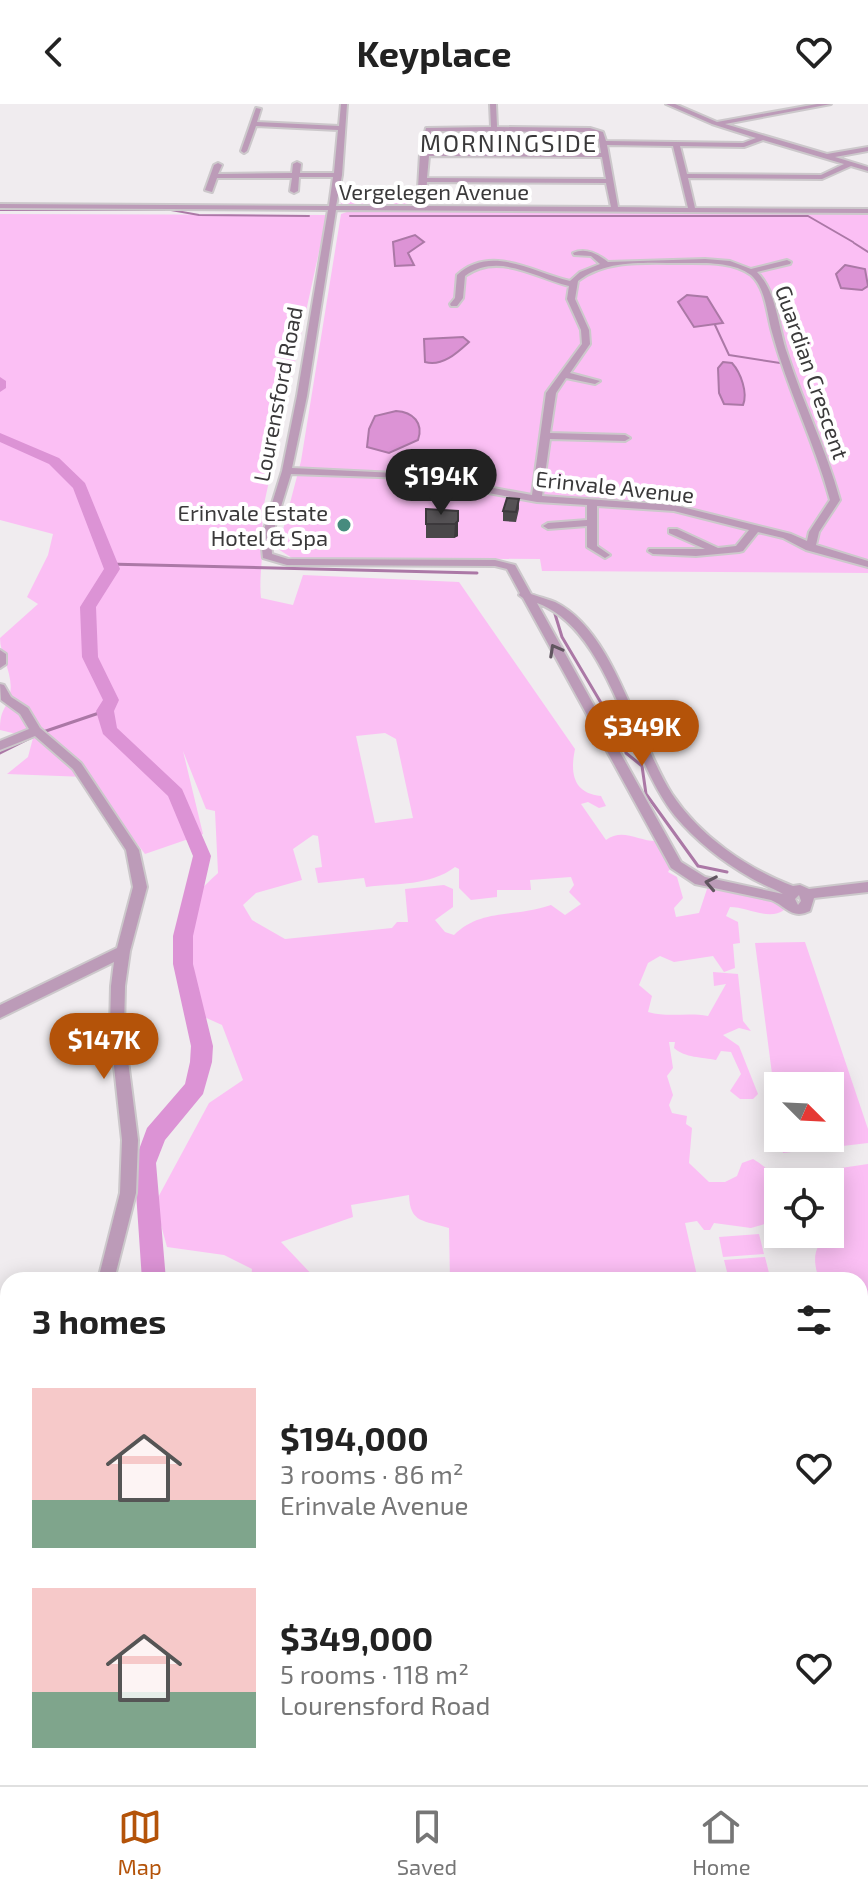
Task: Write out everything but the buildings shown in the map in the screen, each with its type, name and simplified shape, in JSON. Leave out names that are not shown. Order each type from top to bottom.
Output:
[{"type":"street","points":[[493,104],[494,129]]},
{"type":"street","points":[[669,104],[714,123],[868,169]]},
{"type":"street","points":[[714,123],[828,104]]},
{"type":"street","name":"Lourensford Road","points":[[346,106],[332,209],[286,473],[266,539],[266,554],[272,559],[502,564],[511,567],[676,865],[685,874],[702,882],[795,896],[868,887]]},
{"type":"street","points":[[244,151],[258,109]]},
{"type":"street","points":[[253,124],[343,128]]},
{"type":"street","points":[[421,208],[425,132],[435,129],[494,129],[598,131],[615,210]]},
{"type":"street","points":[[603,143],[744,145],[762,138]]},
{"type":"street","points":[[676,144],[692,210]]},
{"type":"street","points":[[825,156],[868,149]]},
{"type":"street","points":[[424,154],[605,155]]},
{"type":"street","points":[[294,191],[297,164]]},
{"type":"street","points":[[684,176],[822,177],[850,164]]},
{"type":"street","points":[[209,190],[218,165]]},
{"type":"street","points":[[215,176],[337,177]]},
{"type":"street","points":[[423,180],[610,181]]},
{"type":"street","name":"Vergelegen Avenue","points":[[0,206],[868,211]]},
{"type":"street","name":"Guardian Crescent","points":[[577,253],[593,254],[607,265]]},
{"type":"street","points":[[751,271],[787,262]]},
{"type":"street","name":"Guardian Crescent","points":[[572,284],[585,272],[607,265],[717,263],[751,271],[762,285],[784,359],[806,408],[834,496],[834,505],[814,532],[810,548]]},
{"type":"street","points":[[454,304],[459,298],[458,280],[469,265],[517,265],[550,280],[572,284],[573,306],[587,339],[584,350],[551,393],[537,499]]},
{"type":"street","points":[[565,375],[595,381]]},
{"type":"street","points":[[545,436],[625,438]]},
{"type":"street","name":"Erinvale Avenue","points":[[286,473],[407,475],[537,499],[674,508],[793,538],[810,548],[868,564]]},
{"type":"street","points":[[407,475],[464,493],[517,494]]},
{"type":"street","points":[[426,483],[495,490]]},
{"type":"street","points":[[592,503],[592,549],[605,555]]},
{"type":"street","points":[[548,526],[593,523]]},
{"type":"street","points":[[653,551],[696,553],[741,548],[756,528]]},
{"type":"street","points":[[673,531],[714,549]]},
{"type":"street","points":[[793,538],[814,532]]},
{"type":"street","points":[[524,595],[558,607],[584,635],[604,663],[662,788],[680,812],[742,868],[795,896]]},
{"type":"street","points":[[0,654],[0,664]]},
{"type":"street","points":[[2,697],[24,711],[36,731],[77,766],[132,850],[140,887],[123,951],[117,1029],[130,1140],[128,1193],[108,1272]]},
{"type":"street","points":[[0,746],[36,731]]},
{"type":"street","points":[[0,1012],[123,951]]},
{"type":"shaded area","points":[[342,188],[419,189],[418,205],[341,205]]},
{"type":"shaded area","points":[[350,211],[868,214],[868,573],[542,571],[540,559],[292,558],[278,549],[301,461],[341,214]]},
{"type":"shaded area","points":[[0,214],[327,215],[261,518],[261,598],[293,605],[303,575],[459,582],[575,749],[573,766],[579,786],[584,791],[601,796],[606,806],[599,808],[588,802],[581,804],[606,840],[625,835],[658,841],[671,867],[668,872],[677,877],[683,898],[674,908],[676,917],[699,913],[708,886],[770,899],[784,910],[765,914],[730,907],[726,916],[738,922],[740,943],[733,944],[735,968],[724,972],[713,956],[674,962],[660,956],[648,963],[639,985],[652,996],[648,1012],[708,1016],[726,984],[714,986],[713,972],[738,974],[743,1021],[751,1031],[739,1028],[723,1035],[739,1046],[758,1094],[753,1099],[740,1099],[730,1091],[741,1074],[731,1052],[721,1051],[716,1060],[694,1057],[674,1048],[675,1042],[669,1042],[673,1068],[667,1076],[673,1095],[669,1105],[672,1113],[687,1116],[686,1124],[692,1128],[689,1163],[709,1182],[725,1182],[737,1176],[742,1163],[753,1159],[766,1168],[764,1224],[751,1228],[714,1223],[710,1230],[704,1230],[697,1221],[685,1223],[696,1272],[450,1272],[449,1228],[416,1216],[409,1195],[351,1205],[353,1217],[281,1242],[309,1272],[252,1272],[252,1269],[224,1255],[167,1247],[155,1203],[209,1103],[243,1080],[222,1025],[202,1016],[194,970],[192,937],[196,905],[202,889],[218,873],[215,811],[206,809],[183,751],[203,834],[145,854],[86,777],[7,774],[28,757],[33,738],[0,730],[11,687],[0,638],[38,604],[27,597],[48,555],[53,534],[0,520]],"holes":[[[385,733],[396,739],[413,818],[375,823],[356,736]],[[313,835],[318,836],[322,867],[315,868],[318,883],[364,878],[366,887],[413,883],[435,878],[455,867],[459,869],[459,888],[471,900],[497,897],[497,890],[531,890],[530,880],[571,877],[574,885],[569,892],[581,904],[565,915],[551,905],[487,917],[464,926],[454,935],[445,932],[435,920],[453,907],[453,889],[444,885],[405,889],[408,922],[397,922],[392,928],[285,939],[252,920],[243,905],[256,893],[302,880],[293,849]]]},
{"type":"shaded area","points":[[415,235],[424,242],[408,253],[414,265],[395,266],[393,242]]},
{"type":"shaded area","points":[[845,265],[865,269],[868,286],[862,290],[841,288],[836,274]]},
{"type":"shaded area","points":[[687,295],[707,297],[723,323],[694,327],[678,302]]},
{"type":"shaded area","points":[[463,337],[469,342],[454,354],[437,363],[425,362],[424,339]]},
{"type":"shaded area","points":[[723,362],[732,363],[741,378],[745,395],[743,405],[724,404],[719,393],[718,368]]},
{"type":"shaded area","points":[[396,411],[416,420],[418,440],[389,453],[367,447],[369,429],[375,416]]},
{"type":"shaded area","points":[[805,942],[868,1129],[868,1143],[844,1146],[844,1072],[772,1072],[755,943]]},
{"type":"shaded area","points":[[868,1164],[868,1272],[817,1272],[817,1249],[844,1248],[844,1168],[841,1168]]},
{"type":"shaded area","points":[[759,1234],[764,1254],[723,1257],[719,1237]]},
{"type":"shaded area","points":[[765,1257],[769,1272],[727,1272],[724,1260]]},
{"type":"waterway","points":[[0,210],[171,210],[199,215],[309,216]]},
{"type":"waterway","points":[[350,216],[808,216],[853,242]]},
{"type":"waterway","points":[[854,243],[868,252]]},
{"type":"waterway","points":[[715,325],[729,355],[780,363]]},
{"type":"waterway","points":[[0,381],[0,388]]},
{"type":"waterway","points":[[0,437],[54,461],[80,486],[112,569],[88,607],[90,657],[111,700],[105,711],[109,730],[176,793],[202,856],[183,936],[183,964],[202,1046],[201,1062],[195,1088],[155,1135],[145,1163],[153,1272]]},
{"type":"waterway","points":[[107,564],[477,573]]},
{"type":"waterway","points":[[555,614],[562,637],[623,740],[626,753],[642,766],[646,794],[698,866],[727,872]]},
{"type":"waterway","points":[[43,732],[105,711]]},
{"type":"waterway","points":[[0,753],[36,735]]},
{"type":"place","name":"Erinvale Estate Hotel & Spa","points":[[344,525]]},
{"type":"district","name":"MORNINGSIDE","points":[[509,142]]}]
